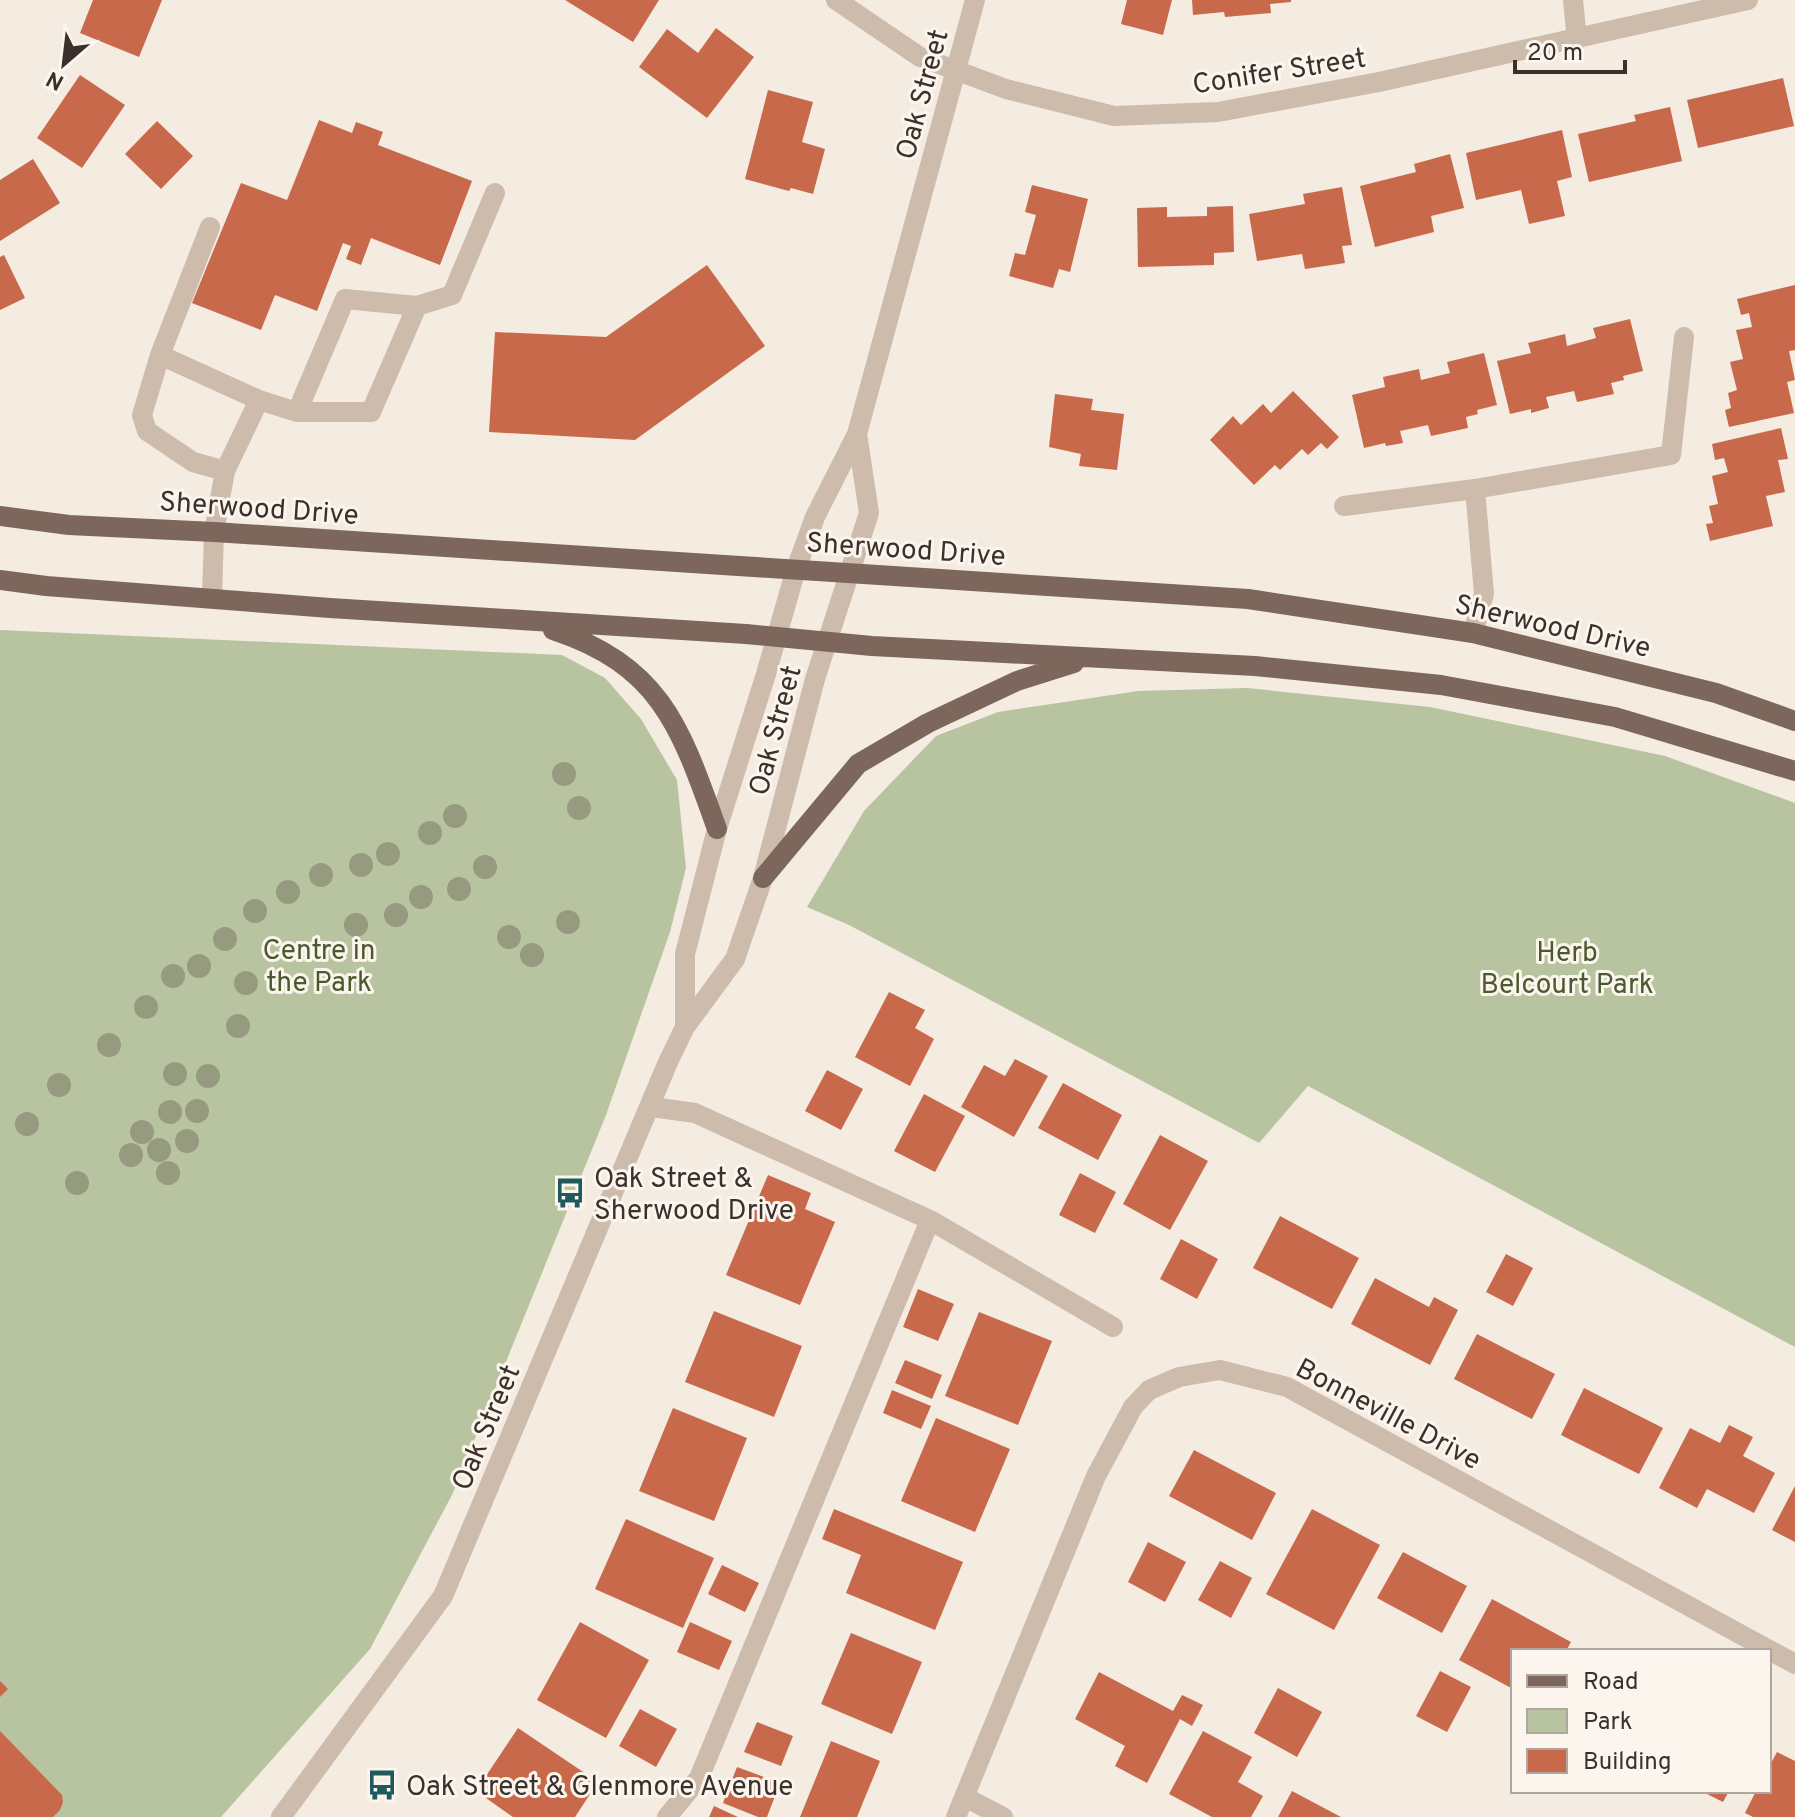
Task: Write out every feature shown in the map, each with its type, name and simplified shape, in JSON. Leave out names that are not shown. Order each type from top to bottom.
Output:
[{"type":"main road","name":"Sherwood Drive","points":[[0,516],[69,525],[1248,599],[1473,633],[1716,693],[1795,721]]},
{"type":"main road","points":[[0,580],[46,586],[827,643],[1255,666],[1441,685],[1615,717],[1795,771]]},
{"type":"main road","points":[[527,621],[581,639],[626,665],[656,696],[677,725],[717,829]]},
{"type":"main road","points":[[763,878],[858,764],[928,723],[1017,681],[1088,658]]},
{"type":"street","name":"Conifer Street","points":[[836,0],[920,57],[1006,89],[1114,116],[1218,112],[1379,82],[1748,0]]},
{"type":"street","name":"Oak Street","points":[[685,1027],[685,954],[717,829],[796,569],[815,517],[857,434],[975,0]]},
{"type":"street","points":[[1573,0],[1577,40]]},
{"type":"street","points":[[297,412],[345,299],[417,306],[452,295],[495,193]]},
{"type":"street","points":[[210,227],[160,355],[142,415],[147,431],[193,462],[225,471]]},
{"type":"street","points":[[160,355],[259,400],[297,412],[371,412],[417,306]]},
{"type":"street","points":[[1344,506],[1475,489],[1671,455],[1684,337]]},
{"type":"street","points":[[212,598],[214,532],[225,471],[259,400]]},
{"type":"street","name":"Oak Street","points":[[281,1817],[443,1596],[685,1027],[735,959],[763,878],[827,643],[869,513],[857,434]]},
{"type":"street","points":[[1473,633],[1484,594],[1475,489]]},
{"type":"street","points":[[652,1107],[695,1113],[930,1220],[1113,1327]]},
{"type":"street","points":[[667,1817],[699,1778],[930,1220]]},
{"type":"street","name":"Bonneville Drive","points":[[956,1817],[1096,1476],[1133,1407],[1149,1390],[1179,1377],[1220,1370],[1287,1387],[1767,1649]]},
{"type":"street","name":"Bonneville Drive","points":[[1771,1651],[1795,1664]]},
{"type":"street","points":[[965,1797],[1003,1817]]},
{"type":"green space","name":"Centre in the Park","points":[[0,630],[562,655],[605,678],[641,719],[677,780],[686,868],[670,932],[606,1115],[452,1495],[370,1649],[221,1817],[0,1817]]},
{"type":"green space","name":"Herb Belcourt Park","points":[[1247,688],[1430,707],[1665,756],[1795,803],[1795,1347],[1308,1086],[1259,1143],[849,925],[807,907],[864,811],[936,736],[998,712],[1138,691]]},
{"type":"building","points":[[93,0],[162,0],[139,57],[80,33]]},
{"type":"building","points":[[565,0],[659,0],[633,42]]},
{"type":"building","points":[[1127,0],[1172,0],[1163,35],[1121,24]]},
{"type":"building","points":[[1192,0],[1291,2],[1270,4],[1271,13],[1225,17],[1224,12],[1193,15]]},
{"type":"building","points":[[716,28],[754,57],[707,118],[639,67],[667,29],[698,53]]},
{"type":"building","points":[[80,75],[125,105],[82,168],[37,138]]},
{"type":"building","points":[[1783,78],[1794,126],[1698,148],[1687,100]]},
{"type":"building","points":[[768,90],[813,102],[802,142],[825,149],[813,194],[745,179]]},
{"type":"building","points":[[1670,107],[1682,161],[1589,182],[1578,134],[1636,121],[1634,115]]},
{"type":"building","points":[[319,120],[352,133],[356,122],[383,132],[378,145],[472,181],[440,265],[371,238],[361,265],[346,259],[351,246],[343,243],[317,311],[275,295],[261,330],[192,303],[241,183],[287,200]]},
{"type":"building","points":[[157,121],[193,156],[161,189],[125,154]]},
{"type":"building","points":[[1562,130],[1572,177],[1557,181],[1565,216],[1529,224],[1521,190],[1476,200],[1466,153]]},
{"type":"building","points":[[1450,154],[1464,208],[1431,216],[1434,232],[1375,247],[1360,186],[1416,172],[1414,164]]},
{"type":"building","points":[[33,159],[60,203],[0,241],[0,180]]},
{"type":"building","points":[[1032,185],[1088,199],[1070,272],[1059,269],[1053,288],[1009,276],[1015,253],[1025,255],[1036,215],[1025,212]]},
{"type":"building","points":[[1342,187],[1352,245],[1342,246],[1345,263],[1305,269],[1302,254],[1257,261],[1249,214],[1305,204],[1303,194]]},
{"type":"building","points":[[1233,206],[1234,252],[1214,253],[1214,265],[1138,267],[1137,208],[1167,207],[1167,217],[1207,216],[1207,207]]},
{"type":"building","points":[[4,255],[25,298],[0,310],[0,257]]},
{"type":"building","points":[[707,265],[765,346],[635,440],[489,432],[495,332],[606,337]]},
{"type":"building","points":[[1795,285],[1795,350],[1789,351],[1795,380],[1787,382],[1794,413],[1729,427],[1725,410],[1731,408],[1728,393],[1737,390],[1730,362],[1743,359],[1736,330],[1752,327],[1749,313],[1741,315],[1737,299]]},
{"type":"building","points":[[1630,319],[1643,371],[1611,383],[1614,394],[1577,402],[1574,391],[1546,397],[1549,408],[1510,414],[1497,361],[1531,353],[1528,343],[1565,334],[1567,346],[1596,338],[1593,328]]},
{"type":"building","points":[[1484,353],[1497,405],[1477,410],[1478,414],[1466,417],[1468,428],[1431,436],[1428,425],[1400,431],[1403,443],[1364,448],[1352,395],[1385,387],[1383,377],[1419,369],[1421,380],[1450,373],[1447,362]]},
{"type":"building","points":[[1293,391],[1339,437],[1327,449],[1321,443],[1308,455],[1302,449],[1280,470],[1275,465],[1254,485],[1210,440],[1233,416],[1241,425],[1263,404],[1271,413]]},
{"type":"building","points":[[1055,394],[1093,399],[1091,410],[1124,414],[1117,470],[1079,466],[1081,454],[1049,447]]},
{"type":"building","points":[[1781,428],[1788,459],[1778,460],[1785,492],[1766,496],[1773,526],[1710,541],[1706,524],[1713,523],[1709,506],[1718,504],[1712,476],[1728,472],[1724,458],[1715,460],[1712,444]]},
{"type":"building","points":[[889,992],[925,1010],[915,1028],[934,1039],[910,1086],[855,1057]]},
{"type":"building","points":[[1015,1059],[1048,1076],[1014,1137],[961,1107],[984,1065],[1005,1076]]},
{"type":"building","points":[[827,1070],[863,1089],[841,1130],[805,1111]]},
{"type":"building","points":[[1063,1083],[1122,1115],[1098,1160],[1038,1128]]},
{"type":"building","points":[[924,1094],[965,1116],[935,1172],[894,1151]]},
{"type":"building","points":[[1160,1135],[1208,1161],[1170,1230],[1123,1204]]},
{"type":"building","points":[[1080,1173],[1116,1192],[1095,1233],[1059,1215]]},
{"type":"building","points":[[768,1175],[811,1193],[805,1209],[835,1222],[800,1305],[726,1275]]},
{"type":"building","points":[[1280,1216],[1359,1258],[1332,1309],[1253,1268]]},
{"type":"building","points":[[1181,1239],[1218,1259],[1197,1299],[1160,1279]]},
{"type":"building","points":[[1506,1254],[1533,1268],[1513,1306],[1486,1292]]},
{"type":"building","points":[[1375,1278],[1429,1307],[1434,1297],[1458,1310],[1430,1365],[1351,1324]]},
{"type":"building","points":[[918,1289],[954,1304],[938,1341],[903,1327]]},
{"type":"building","points":[[714,1311],[802,1346],[774,1417],[685,1382]]},
{"type":"building","points":[[979,1312],[1052,1341],[1018,1425],[945,1396]]},
{"type":"building","points":[[1477,1334],[1555,1374],[1532,1419],[1454,1379]]},
{"type":"building","points":[[905,1360],[942,1375],[932,1399],[895,1383]]},
{"type":"building","points":[[1584,1388],[1663,1428],[1639,1474],[1561,1435]]},
{"type":"building","points":[[892,1390],[931,1406],[921,1429],[883,1413]]},
{"type":"building","points":[[673,1408],[747,1438],[714,1521],[639,1491]]},
{"type":"building","points":[[936,1418],[1010,1449],[975,1532],[901,1501]]},
{"type":"building","points":[[1729,1425],[1753,1437],[1743,1456],[1775,1473],[1754,1513],[1707,1489],[1697,1508],[1659,1488],[1690,1428],[1720,1443]]},
{"type":"building","points":[[1194,1450],[1276,1493],[1252,1540],[1169,1496]]},
{"type":"building","points":[[1795,1486],[1795,1542],[1772,1530]]},
{"type":"building","points":[[834,1509],[963,1562],[935,1630],[846,1593],[861,1555],[822,1539]]},
{"type":"building","points":[[1312,1509],[1380,1545],[1334,1630],[1266,1594]]},
{"type":"building","points":[[626,1519],[714,1558],[683,1628],[595,1589]]},
{"type":"building","points":[[1148,1542],[1186,1562],[1165,1602],[1128,1582]]},
{"type":"building","points":[[1403,1552],[1467,1586],[1442,1633],[1377,1598]]},
{"type":"building","points":[[1220,1561],[1252,1578],[1231,1618],[1198,1600]]},
{"type":"building","points":[[722,1565],[759,1583],[745,1612],[708,1594]]},
{"type":"building","points":[[1492,1599],[1571,1642],[1567,1649],[1511,1649],[1511,1688],[1459,1660]]},
{"type":"building","points":[[580,1622],[649,1660],[606,1738],[537,1700]]},
{"type":"building","points":[[690,1622],[732,1641],[719,1670],[677,1652]]},
{"type":"building","points":[[851,1633],[922,1662],[892,1734],[821,1704]]},
{"type":"building","points":[[1440,1671],[1471,1687],[1447,1732],[1416,1716]]},
{"type":"building","points":[[1099,1672],[1173,1711],[1182,1695],[1203,1705],[1192,1726],[1180,1719],[1147,1783],[1115,1766],[1125,1746],[1075,1719]]},
{"type":"building","points":[[0,1681],[8,1689],[0,1697]]},
{"type":"building","points":[[1278,1688],[1322,1712],[1297,1757],[1254,1733]]},
{"type":"building","points":[[640,1709],[677,1729],[656,1767],[619,1746]]},
{"type":"building","points":[[757,1722],[793,1736],[781,1766],[744,1752]]},
{"type":"building","points":[[518,1728],[598,1782],[575,1817],[513,1817],[476,1791]]},
{"type":"building","points":[[0,1731],[62,1795],[60,1810],[53,1817],[0,1817]]},
{"type":"building","points":[[1203,1731],[1252,1757],[1238,1782],[1263,1796],[1251,1817],[1212,1817],[1169,1794]]},
{"type":"building","points":[[831,1741],[880,1761],[857,1817],[800,1817]]},
{"type":"building","points":[[1777,1752],[1795,1761],[1795,1817],[1753,1817],[1745,1813],[1755,1793],[1771,1793],[1771,1763]]},
{"type":"building","points":[[737,1767],[780,1783],[767,1817],[758,1817],[723,1803]]},
{"type":"building","points":[[1292,1791],[1341,1817],[1278,1817]]},
{"type":"building","points":[[1705,1793],[1728,1793],[1723,1802]]},
{"type":"building","points":[[714,1806],[738,1817],[709,1817]]},
{"type":"place","name":"Oak Street & Sherwood Drive","points":[[570,1193]]},
{"type":"place","name":"Oak Street & Glenmore Avenue","points":[[382,1785]]}]
